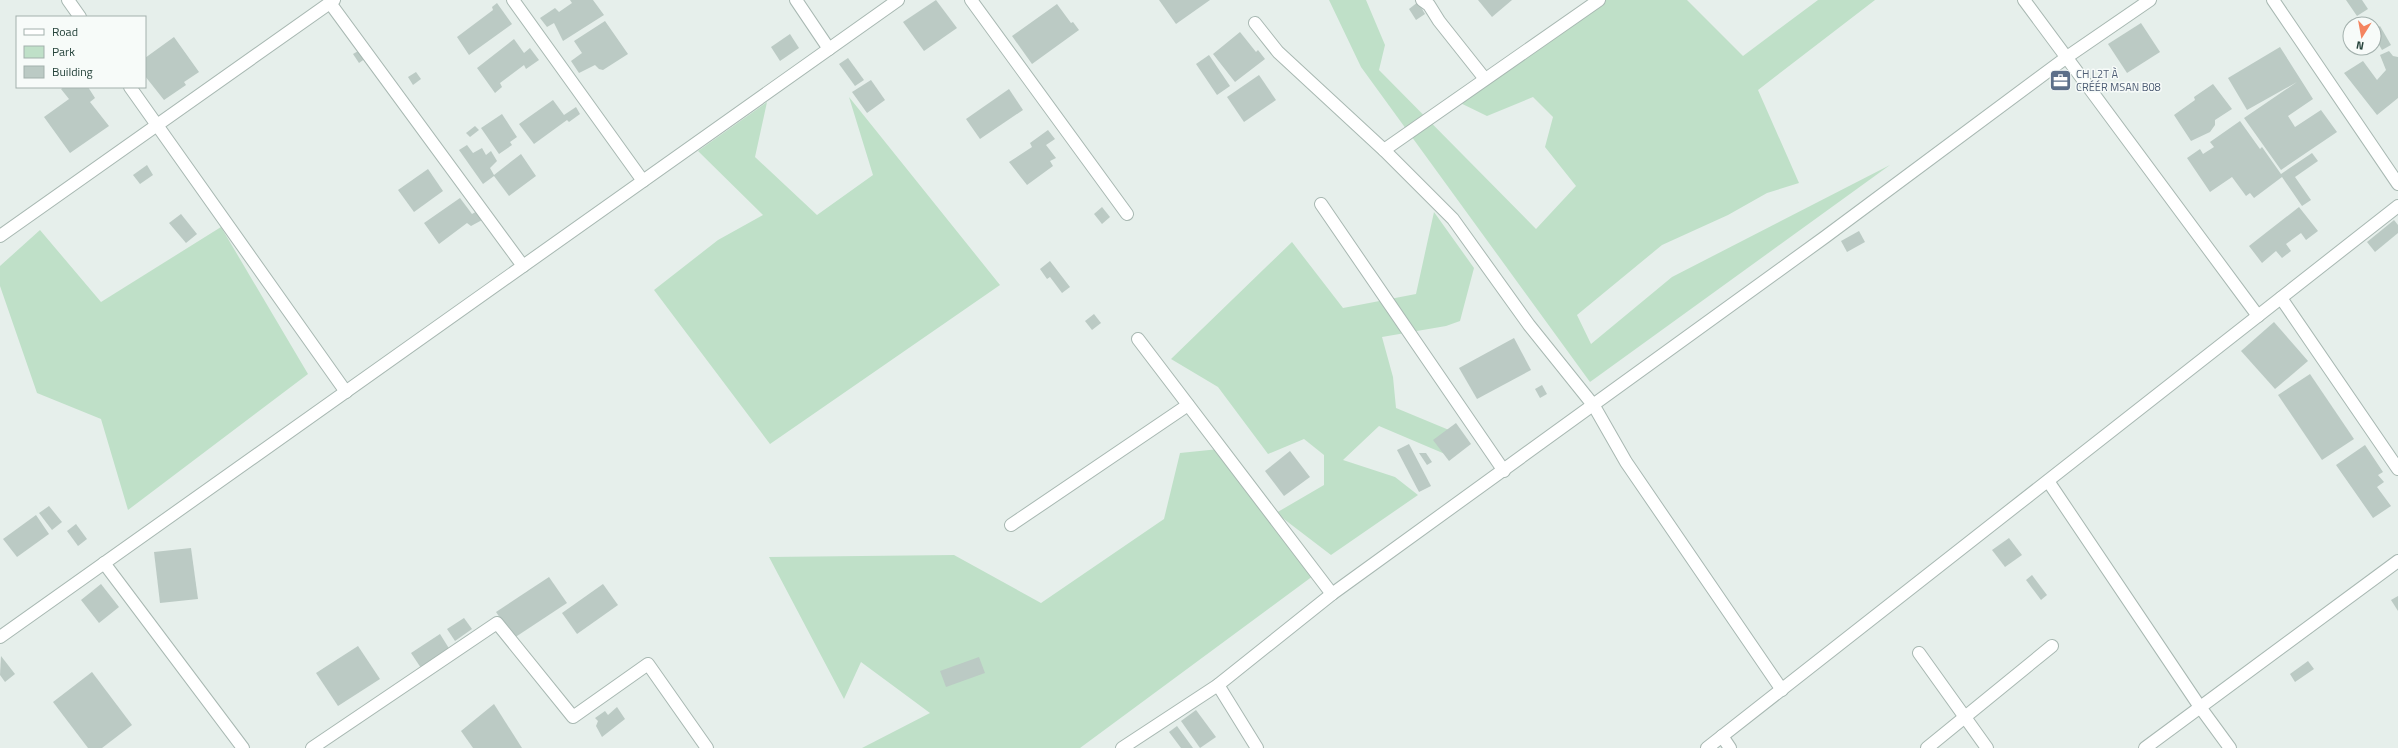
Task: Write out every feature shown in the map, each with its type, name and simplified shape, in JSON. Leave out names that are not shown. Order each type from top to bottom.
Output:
[{"type":"street","points":[[68,0],[79,16]]},
{"type":"street","points":[[513,0],[643,181]]},
{"type":"street","points":[[796,0],[829,49]]},
{"type":"street","points":[[0,637],[898,0]]},
{"type":"street","points":[[971,0],[1127,214]]},
{"type":"street","points":[[1422,0],[1429,5],[1439,22],[1485,79]]},
{"type":"street","points":[[1384,150],[1599,0]]},
{"type":"street","points":[[2024,0],[2258,316]]},
{"type":"street","points":[[1122,748],[1218,685],[1332,594],[1594,406],[2066,57],[2150,0]]},
{"type":"street","points":[[2273,0],[2398,184]]},
{"type":"street","points":[[0,236],[332,2],[523,266]]},
{"type":"street","points":[[1255,23],[1278,52],[1384,150],[1453,219],[1529,325],[1594,406],[1626,462],[1782,690]]},
{"type":"street","points":[[131,88],[346,392]]},
{"type":"street","points":[[1321,204],[1504,471]]},
{"type":"street","points":[[1707,748],[2398,206]]},
{"type":"street","points":[[2281,298],[2398,469]]},
{"type":"street","points":[[1138,339],[1332,594]]},
{"type":"street","points":[[1011,525],[1188,405]]},
{"type":"street","points":[[2048,481],[2200,707],[2230,748]]},
{"type":"street","points":[[2145,748],[2398,561]]},
{"type":"street","points":[[104,563],[243,748]]},
{"type":"street","points":[[312,748],[497,623],[573,717],[648,664],[706,748]]},
{"type":"street","points":[[1927,748],[1966,718],[2052,646]]},
{"type":"street","points":[[1919,653],[1987,748]]},
{"type":"street","points":[[1218,685],[1257,748]]},
{"type":"street","points":[[1722,736],[1730,748]]},
{"type":"green space","points":[[1329,0],[1366,0],[1385,45],[1379,70],[1536,229],[1576,186],[1545,147],[1553,117],[1533,97],[1487,116],[1448,97],[1595,0],[1687,0],[1743,56],[1818,0],[1875,0],[1758,90],[1799,183],[1767,193],[1728,215],[1662,245],[1577,315],[1591,344],[1672,277],[1890,165],[1590,382],[1361,67]]},
{"type":"green space","points":[[849,97],[1000,285],[770,444],[654,290],[718,240],[763,215],[698,151],[767,102],[755,157],[817,215],[873,175]]},
{"type":"green space","points":[[1434,212],[1474,268],[1460,321],[1446,326],[1382,337],[1393,377],[1396,408],[1449,430],[1445,454],[1379,426],[1343,460],[1395,477],[1418,495],[1331,555],[1276,513],[1324,485],[1324,455],[1304,439],[1268,454],[1218,387],[1171,359],[1292,242],[1343,308],[1416,294]]},
{"type":"green space","points":[[221,227],[308,374],[128,510],[101,419],[37,393],[0,286],[0,266],[40,230],[101,302]]},
{"type":"green space","points":[[1219,449],[1317,573],[1080,748],[862,748],[930,713],[861,662],[844,699],[769,557],[954,555],[1041,603],[1164,519],[1180,453]]},
{"type":"building","points":[[570,0],[593,0],[604,15],[563,41],[554,23],[547,27],[540,18],[555,8],[559,12],[572,3]]},
{"type":"building","points":[[936,0],[957,28],[924,51],[903,22]]},
{"type":"building","points":[[1159,0],[1210,0],[1176,24]]},
{"type":"building","points":[[1478,0],[1512,0],[1492,17]]},
{"type":"building","points":[[2346,0],[2362,0],[2368,9],[2357,16]]},
{"type":"building","points":[[1418,2],[1425,14],[1416,20],[1409,9]]},
{"type":"building","points":[[497,3],[512,24],[469,55],[457,37],[493,10],[492,7]]},
{"type":"building","points":[[1057,4],[1071,23],[1073,22],[1079,30],[1032,64],[1012,36]]},
{"type":"building","points":[[605,21],[628,54],[603,70],[599,69],[595,65],[579,73],[571,61],[582,53],[574,41]]},
{"type":"building","points":[[2141,23],[2160,52],[2127,73],[2108,44]]},
{"type":"building","points":[[2382,29],[2391,45],[2382,50]]},
{"type":"building","points":[[1240,32],[1256,52],[1258,50],[1265,59],[1235,82],[1213,54]]},
{"type":"building","points":[[790,34],[799,48],[780,61],[771,47]]},
{"type":"building","points":[[174,37],[199,72],[184,82],[186,85],[164,100],[146,77],[146,57]]},
{"type":"building","points":[[514,39],[524,53],[530,48],[539,60],[526,69],[524,65],[500,83],[502,87],[495,93],[477,68]]},
{"type":"building","points":[[2280,47],[2313,99],[2288,116],[2295,127],[2321,110],[2337,132],[2281,170],[2244,118],[2297,82],[2247,110],[2228,78]]},
{"type":"building","points":[[360,50],[366,58],[359,63],[353,54]]},
{"type":"building","points":[[2389,51],[2393,56],[2398,57],[2398,98],[2377,115],[2344,73],[2363,61],[2377,80],[2386,70],[2380,56],[2382,56],[2382,54]]},
{"type":"building","points":[[1209,55],[1230,86],[1217,95],[1196,64]]},
{"type":"building","points":[[848,58],[864,80],[855,86],[839,64]]},
{"type":"building","points":[[416,72],[421,79],[413,85],[408,77]]},
{"type":"building","points":[[1259,75],[1276,100],[1244,122],[1227,97]]},
{"type":"building","points":[[871,80],[885,100],[867,113],[852,92]]},
{"type":"building","points":[[2213,84],[2232,109],[2215,120],[2215,125],[2210,132],[2191,141],[2174,115],[2195,100],[2194,97]]},
{"type":"building","points":[[89,88],[95,98],[90,102],[109,126],[70,153],[44,117],[69,99],[61,89]]},
{"type":"building","points":[[1009,89],[1023,110],[980,139],[966,119]]},
{"type":"building","points":[[553,100],[564,115],[576,107],[580,114],[569,122],[567,120],[534,144],[519,124]]},
{"type":"building","points":[[502,114],[517,137],[510,142],[512,145],[499,154],[481,128]]},
{"type":"building","points":[[2240,121],[2260,149],[2262,147],[2281,174],[2312,153],[2318,161],[2295,177],[2311,200],[2302,206],[2282,177],[2254,198],[2250,193],[2246,196],[2232,177],[2210,192],[2187,158],[2200,149],[2203,154],[2214,147],[2210,142]]},
{"type":"building","points":[[475,126],[479,130],[470,137],[466,133]]},
{"type":"building","points":[[1048,130],[1055,139],[1046,145],[1056,158],[1050,161],[1053,166],[1027,185],[1009,162],[1032,147],[1030,143]]},
{"type":"building","points":[[467,145],[473,153],[482,148],[486,155],[491,151],[497,161],[490,168],[494,175],[521,154],[536,176],[509,196],[494,176],[483,184],[459,150]]},
{"type":"building","points":[[147,165],[153,175],[140,184],[133,175]]},
{"type":"building","points":[[428,169],[443,191],[414,212],[398,190]]},
{"type":"building","points":[[460,198],[472,214],[479,210],[484,219],[471,226],[467,223],[439,244],[424,223]]},
{"type":"building","points":[[1102,207],[1110,217],[1102,224],[1094,214]]},
{"type":"building","points":[[2299,207],[2318,231],[2306,240],[2301,233],[2286,244],[2291,251],[2282,258],[2276,251],[2262,263],[2249,246]]},
{"type":"building","points":[[181,214],[197,234],[186,243],[169,223]]},
{"type":"building","points":[[2394,220],[2398,225],[2398,233],[2375,252],[2367,242]]},
{"type":"building","points":[[1859,231],[1865,242],[1847,252],[1841,241]]},
{"type":"building","points":[[1050,261],[1070,287],[1062,293],[1050,277],[1047,279],[1040,269]]},
{"type":"building","points":[[1094,314],[1101,323],[1092,330],[1085,321]]},
{"type":"building","points":[[2274,322],[2308,361],[2275,389],[2241,351]]},
{"type":"building","points":[[1514,338],[1531,370],[1477,399],[1459,368]]},
{"type":"building","points":[[2310,374],[2354,439],[2322,460],[2278,395]]},
{"type":"building","points":[[1542,385],[1547,394],[1540,398],[1535,389]]},
{"type":"building","points":[[1456,423],[1471,444],[1449,461],[1433,440]]},
{"type":"building","points":[[1409,444],[1431,486],[1419,492],[1397,450]]},
{"type":"building","points":[[2365,445],[2383,472],[2378,475],[2384,482],[2377,487],[2391,506],[2373,518],[2336,465]]},
{"type":"building","points":[[1290,451],[1310,477],[1284,496],[1265,471]]},
{"type":"building","points":[[1419,453],[1426,453],[1432,462],[1427,465]]},
{"type":"building","points":[[49,506],[62,522],[52,530],[39,513]]},
{"type":"building","points":[[36,515],[49,534],[17,557],[3,539]]},
{"type":"building","points":[[76,524],[87,539],[78,546],[67,531]]},
{"type":"building","points":[[2009,538],[2022,555],[2005,567],[1992,550]]},
{"type":"building","points":[[191,548],[198,599],[160,603],[154,552]]},
{"type":"building","points":[[2032,575],[2047,595],[2041,600],[2026,580]]},
{"type":"building","points":[[549,577],[567,603],[514,638],[496,612]]},
{"type":"building","points":[[101,584],[119,607],[99,623],[81,600]]},
{"type":"building","points":[[603,584],[618,605],[577,634],[562,613]]},
{"type":"building","points":[[2398,596],[2398,611],[2391,600]]},
{"type":"building","points":[[464,618],[472,629],[455,641],[447,629]]},
{"type":"building","points":[[440,634],[450,650],[421,668],[411,653]]},
{"type":"building","points":[[358,646],[380,679],[338,706],[316,673]]},
{"type":"building","points":[[1,656],[15,674],[5,682],[0,675]]},
{"type":"building","points":[[979,657],[985,673],[946,687],[940,671]]},
{"type":"building","points":[[2308,661],[2314,669],[2295,682],[2290,674]]},
{"type":"building","points":[[92,672],[132,725],[102,748],[88,748],[53,702]]},
{"type":"building","points":[[494,704],[522,748],[473,748],[461,731]]},
{"type":"building","points":[[617,707],[625,719],[602,737],[596,726],[598,721],[595,718],[605,711],[608,715]]},
{"type":"building","points":[[1196,710],[1216,737],[1200,748],[1181,721]]},
{"type":"building","points":[[1177,726],[1193,748],[1181,748],[1169,732]]},
{"type":"place","name":"CH L2T À CRÉÉR MSAN B08","points":[[2061,80]]}]
